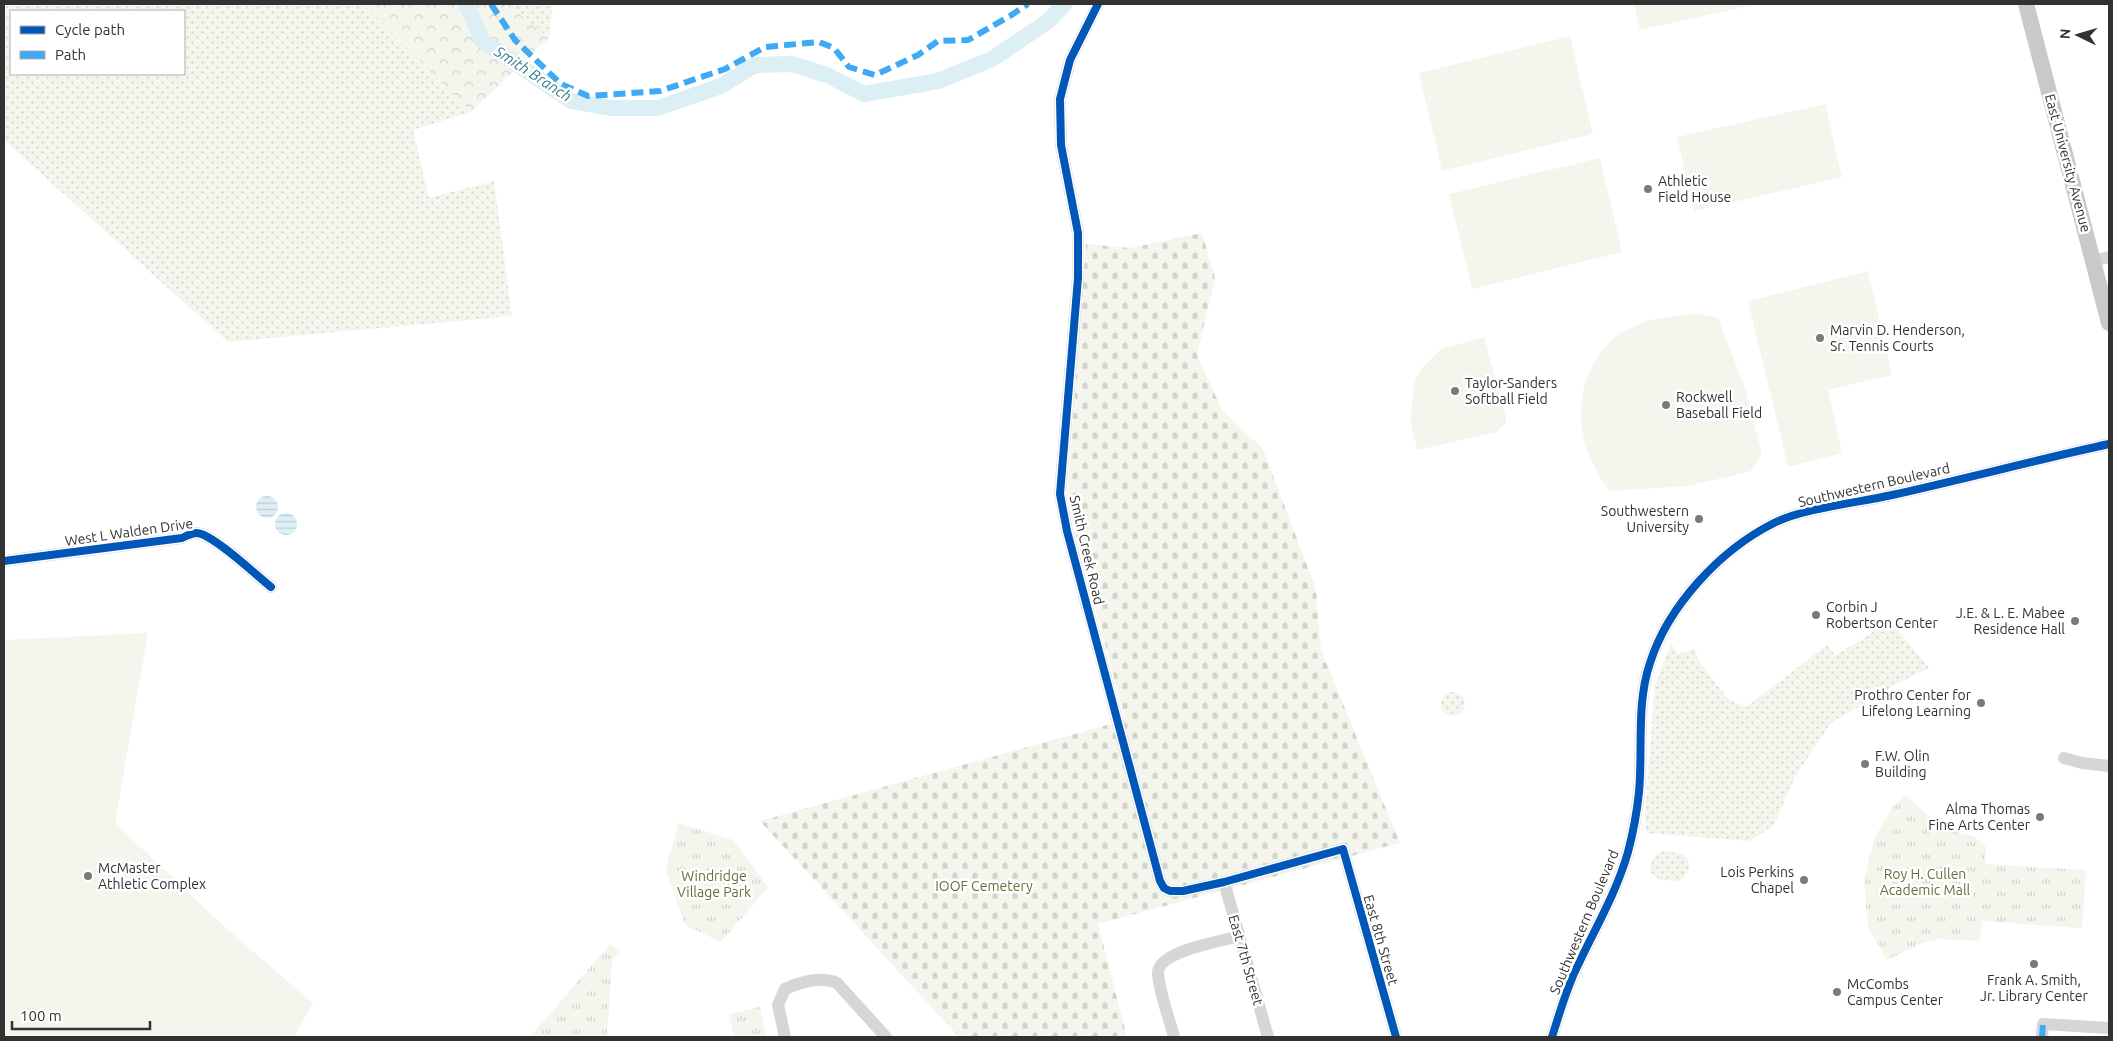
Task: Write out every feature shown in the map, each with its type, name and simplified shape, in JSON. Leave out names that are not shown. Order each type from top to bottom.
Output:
[{"type":"main road","name":"East University Avenue","points":[[2026,4],[2101,259],[2109,323]]},
{"type":"street","name":"Smith Creek Road","points":[[1098,4],[1070,60],[1060,99],[1061,145],[1078,233],[1078,278],[1060,494],[1066,531],[1160,881],[1164,888],[1176,892],[1224,882],[1343,849]]},
{"type":"street","name":"Southwestern Boulevard","points":[[1552,1037],[1560,1009],[1577,966],[1617,883],[1628,852],[1639,792],[1644,688],[1650,663],[1669,621],[1685,596],[1718,563],[1774,523],[1802,514],[1899,494],[2109,444]]},
{"type":"street","name":"West L Walden Drive","points":[[4,561],[182,538],[197,533],[206,536],[218,544],[271,587]]},
{"type":"street","points":[[2064,758],[2082,763],[2109,766]]},
{"type":"street","name":"East 8th Street","points":[[1343,849],[1396,1037]]},
{"type":"street","name":"East 7th Street","points":[[1224,882],[1268,1037]]},
{"type":"street","points":[[1174,1037],[1158,972],[1162,961],[1176,953],[1240,936]]},
{"type":"street","points":[[785,1037],[778,1005],[785,988],[824,979],[837,983],[886,1037]]},
{"type":"street","points":[[2042,1037],[2043,1024],[2109,1028]]},
{"type":"green space","points":[[4,4],[364,4],[471,112],[413,130],[429,198],[494,181],[512,316],[228,342],[4,140]]},
{"type":"green space","points":[[364,4],[508,4],[549,38],[471,112]]},
{"type":"green space","points":[[508,4],[553,4],[549,38]]},
{"type":"green space","points":[[1634,4],[1758,4],[1640,30]]},
{"type":"green space","points":[[1570,36],[1593,134],[1442,171],[1419,73]]},
{"type":"green space","points":[[1825,104],[1842,177],[1694,211],[1677,137]]},
{"type":"green space","points":[[1600,158],[1622,252],[1472,289],[1449,194]]},
{"type":"green space","name":"IOOF Cemetery","points":[[1202,233],[1215,278],[1197,355],[1222,410],[1263,449],[1316,589],[1321,650],[1400,843],[1098,924],[1127,1037],[959,1037],[760,821],[1125,720],[1070,512],[1068,485],[1086,244],[1130,248]]},
{"type":"green space","name":"Marvin D. Henderson, Sr. Tennis Courts","points":[[1868,271],[1892,375],[1828,390],[1842,453],[1788,467],[1748,301]]},
{"type":"green space","name":"Rockwell Baseball Field","points":[[1699,314],[1718,318],[1747,394],[1762,454],[1751,471],[1689,486],[1609,491],[1589,456],[1582,426],[1581,408],[1584,390],[1589,373],[1597,357],[1622,332],[1639,324],[1676,316]]},
{"type":"green space","name":"Taylor-Sanders Softball Field","points":[[1484,337],[1506,416],[1506,423],[1497,432],[1417,450],[1410,418],[1414,384],[1421,369],[1441,349]]},
{"type":"green space","points":[[1888,618],[1929,668],[1895,685],[1831,723],[1795,777],[1773,826],[1749,841],[1646,833],[1645,814],[1655,685],[1671,643],[1678,654],[1696,649],[1697,658],[1727,698],[1746,707],[1827,645],[1835,655],[1870,634]]},
{"type":"green space","name":"McMaster Athletic Complex","points":[[148,633],[115,823],[227,929],[313,1003],[294,1037],[4,1037],[4,640]]},
{"type":"green space","points":[[1453,692],[1462,695],[1465,704],[1462,713],[1453,716],[1444,713],[1441,704],[1444,695]]},
{"type":"green space","name":"Roy H. Cullen Academic Mall","points":[[1905,795],[1934,820],[1959,833],[1975,837],[1986,847],[1985,864],[2086,870],[2082,928],[1982,921],[1980,941],[1939,939],[1923,943],[1887,960],[1868,927],[1864,880],[1874,839],[1892,808]]},
{"type":"green space","name":"Windridge Village Park","points":[[678,823],[733,840],[768,887],[721,942],[685,925],[666,870]]},
{"type":"green space","points":[[1664,851],[1681,854],[1688,859],[1688,871],[1680,881],[1660,880],[1651,873],[1653,859],[1657,854]]},
{"type":"green space","points":[[610,944],[619,952],[612,960],[607,1037],[530,1037]]},
{"type":"green space","points":[[760,1007],[766,1037],[734,1037],[729,1014]]},
{"type":"shaded area","points":[[267,496],[277,503],[278,507],[271,517],[267,518],[257,511],[256,507],[263,497]]},
{"type":"shaded area","points":[[286,513],[296,520],[297,524],[290,534],[286,535],[276,528],[275,524],[282,514]]},
{"type":"waterway","name":"Smith Branch","points":[[466,4],[483,41],[571,101],[610,108],[658,108],[721,86],[755,65],[792,64],[827,75],[864,94],[938,81],[992,59],[1047,22],[1065,4]]},
{"type":"marked path","points":[[491,4],[515,40],[561,84],[588,96],[660,91],[725,69],[765,47],[819,42],[834,48],[849,67],[875,75],[918,55],[938,41],[968,40],[1028,4]]},
{"type":"marked path","points":[[2042,1037],[2043,1024]]},
{"type":"cycle path","points":[[1098,4],[1070,60],[1060,99],[1061,145],[1078,233],[1078,278],[1060,494],[1067,531],[1160,881],[1164,888],[1170,891],[1183,891],[1224,882],[1343,849],[1396,1037]]},
{"type":"cycle path","points":[[1552,1037],[1571,981],[1612,895],[1628,852],[1638,800],[1641,711],[1650,663],[1669,621],[1699,582],[1734,548],[1754,534],[1774,523],[1800,513],[1892,495],[2109,444]]},
{"type":"cycle path","points":[[4,561],[182,538],[197,533],[213,540],[235,556],[271,587]]},
{"type":"place","name":"Athletic Field House","points":[[1648,189]]},
{"type":"place","name":"Marvin D. Henderson, Sr. Tennis Courts","points":[[1820,338]]},
{"type":"place","name":"Taylor-Sanders Softball Field","points":[[1455,391]]},
{"type":"place","name":"Rockwell Baseball Field","points":[[1666,405]]},
{"type":"place","name":"Southwestern University","points":[[1699,519]]},
{"type":"place","name":"Corbin J Robertson Center","points":[[1816,615]]},
{"type":"place","name":"J.E. & L. E. Mabee Residence Hall","points":[[2075,621]]},
{"type":"place","name":"Prothro Center for Lifelong Learning","points":[[1981,703]]},
{"type":"place","name":"F.W. Olin Building","points":[[1865,764]]},
{"type":"place","name":"Alma Thomas Fine Arts Center","points":[[2040,817]]},
{"type":"place","name":"McMaster Athletic Complex","points":[[88,876]]},
{"type":"place","name":"Lois Perkins Chapel","points":[[1804,880]]},
{"type":"place","name":"Frank A. Smith, Jr. Library Center","points":[[2034,964]]},
{"type":"place","name":"McCombs Campus Center","points":[[1837,992]]}]
